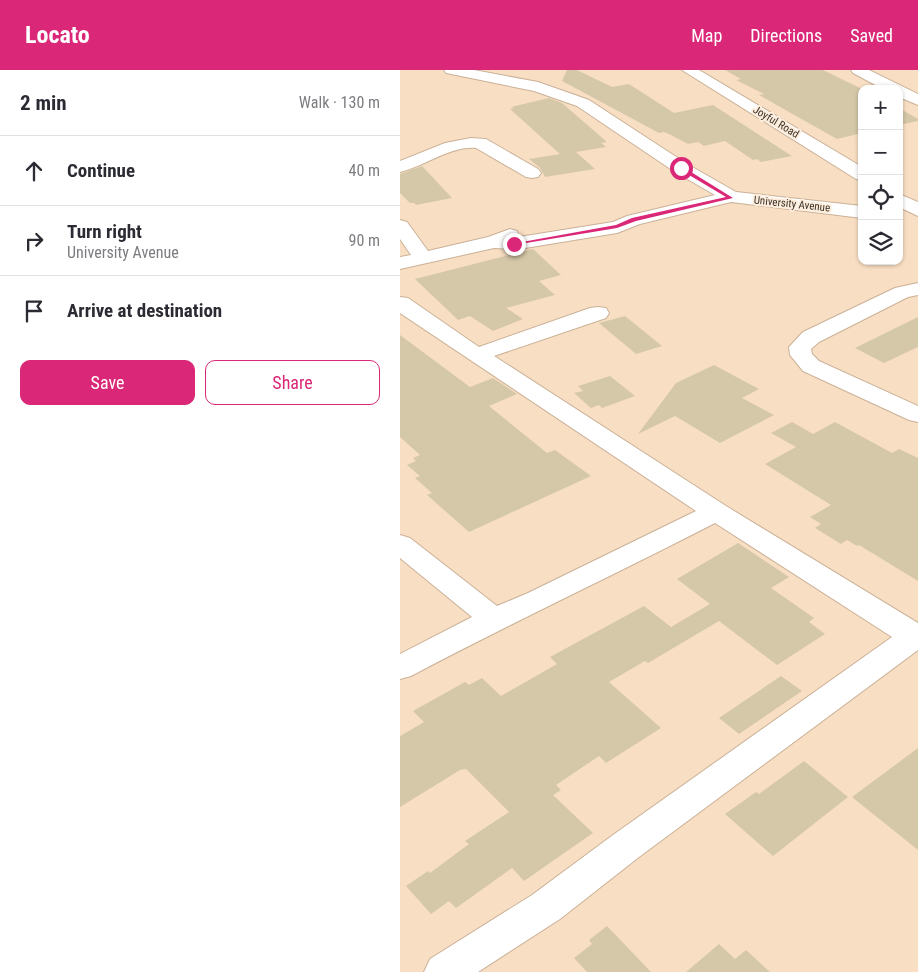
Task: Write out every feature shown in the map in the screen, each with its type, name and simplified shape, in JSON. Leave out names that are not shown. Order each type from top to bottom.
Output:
[{"type":"street","points":[[451,70],[504,80],[563,95],[583,103],[731,198]]},
{"type":"street","name":"Joyful Road","points":[[689,70],[858,173]]},
{"type":"street","points":[[858,70],[887,85]]},
{"type":"street","points":[[504,80],[532,72]]},
{"type":"street","points":[[903,93],[918,100]]},
{"type":"street","points":[[400,167],[473,142],[480,143],[532,173]]},
{"type":"street","name":"University Avenue","points":[[400,263],[494,242],[519,243],[617,227],[634,220],[731,198],[858,212]]},
{"type":"street","points":[[903,201],[918,210]]},
{"type":"street","points":[[903,216],[918,218]]},
{"type":"street","points":[[400,226],[423,258]]},
{"type":"street","points":[[918,289],[902,292],[811,337],[800,347],[801,355],[811,366],[918,415]]},
{"type":"street","points":[[400,303],[716,512],[917,636],[626,846],[546,907],[444,972]]},
{"type":"street","points":[[476,355],[598,313]]},
{"type":"street","points":[[400,668],[494,619],[539,600],[716,512]]},
{"type":"street","points":[[400,544],[494,619]]},
{"type":"building","points":[[567,70],[577,70],[612,87],[629,84],[674,113],[713,105],[792,156],[761,162],[757,159],[753,160],[725,141],[704,146],[698,142],[688,144],[664,132],[659,133],[562,81]]},
{"type":"building","points":[[725,70],[823,70],[858,87],[858,134],[837,139],[759,95],[764,94],[736,80],[741,79]]},
{"type":"building","points":[[549,98],[562,103],[607,142],[601,143],[606,147],[576,152],[595,169],[545,177],[540,168],[529,159],[560,154],[510,109],[514,108],[511,107]]},
{"type":"building","points":[[903,110],[918,119],[918,121],[903,124]]},
{"type":"building","points":[[422,166],[452,198],[416,205],[410,203],[400,193],[400,174]]},
{"type":"building","points":[[533,249],[561,275],[539,281],[555,295],[506,308],[523,319],[493,331],[470,316],[458,320],[415,279]]},
{"type":"building","points":[[625,316],[662,346],[636,354],[599,323]]},
{"type":"building","points":[[918,317],[918,347],[884,363],[855,348]]},
{"type":"building","points":[[400,335],[470,387],[493,378],[517,394],[489,406],[547,453],[555,450],[591,476],[469,532],[427,495],[432,493],[415,478],[420,476],[407,465],[416,461],[413,458],[420,455],[400,437]]},
{"type":"building","points":[[714,365],[759,389],[742,398],[774,415],[720,443],[675,416],[638,434],[676,383]]},
{"type":"building","points":[[610,376],[635,396],[602,408],[599,405],[591,408],[574,393],[583,391],[578,386]]},
{"type":"building","points":[[792,422],[813,434],[835,422],[892,453],[899,449],[918,458],[918,581],[859,545],[857,546],[847,540],[841,544],[815,528],[821,524],[810,517],[831,505],[765,464],[796,447],[771,433]]},
{"type":"building","points":[[738,543],[789,577],[771,588],[814,618],[809,622],[825,634],[777,665],[719,621],[648,663],[645,661],[609,682],[661,728],[606,763],[599,756],[556,785],[561,790],[553,795],[593,833],[524,881],[512,868],[456,908],[449,901],[431,914],[406,886],[428,871],[430,873],[469,844],[465,841],[509,812],[466,769],[460,770],[400,807],[400,736],[424,722],[413,711],[465,682],[469,685],[482,678],[501,696],[557,664],[550,657],[644,606],[671,627],[710,604],[677,579]]},
{"type":"building","points":[[781,676],[802,691],[739,734],[719,718]]},
{"type":"building","points":[[918,748],[918,850],[852,797]]},
{"type":"building","points":[[804,761],[848,797],[773,856],[725,814],[756,792],[759,794]]},
{"type":"building","points":[[607,926],[651,972],[587,972],[574,958],[592,944],[589,940]]},
{"type":"building","points":[[719,944],[735,959],[746,950],[770,972],[686,972]]},
{"type":"route","points":[[514,244],[617,227],[634,220],[731,198],[681,168]]}]
